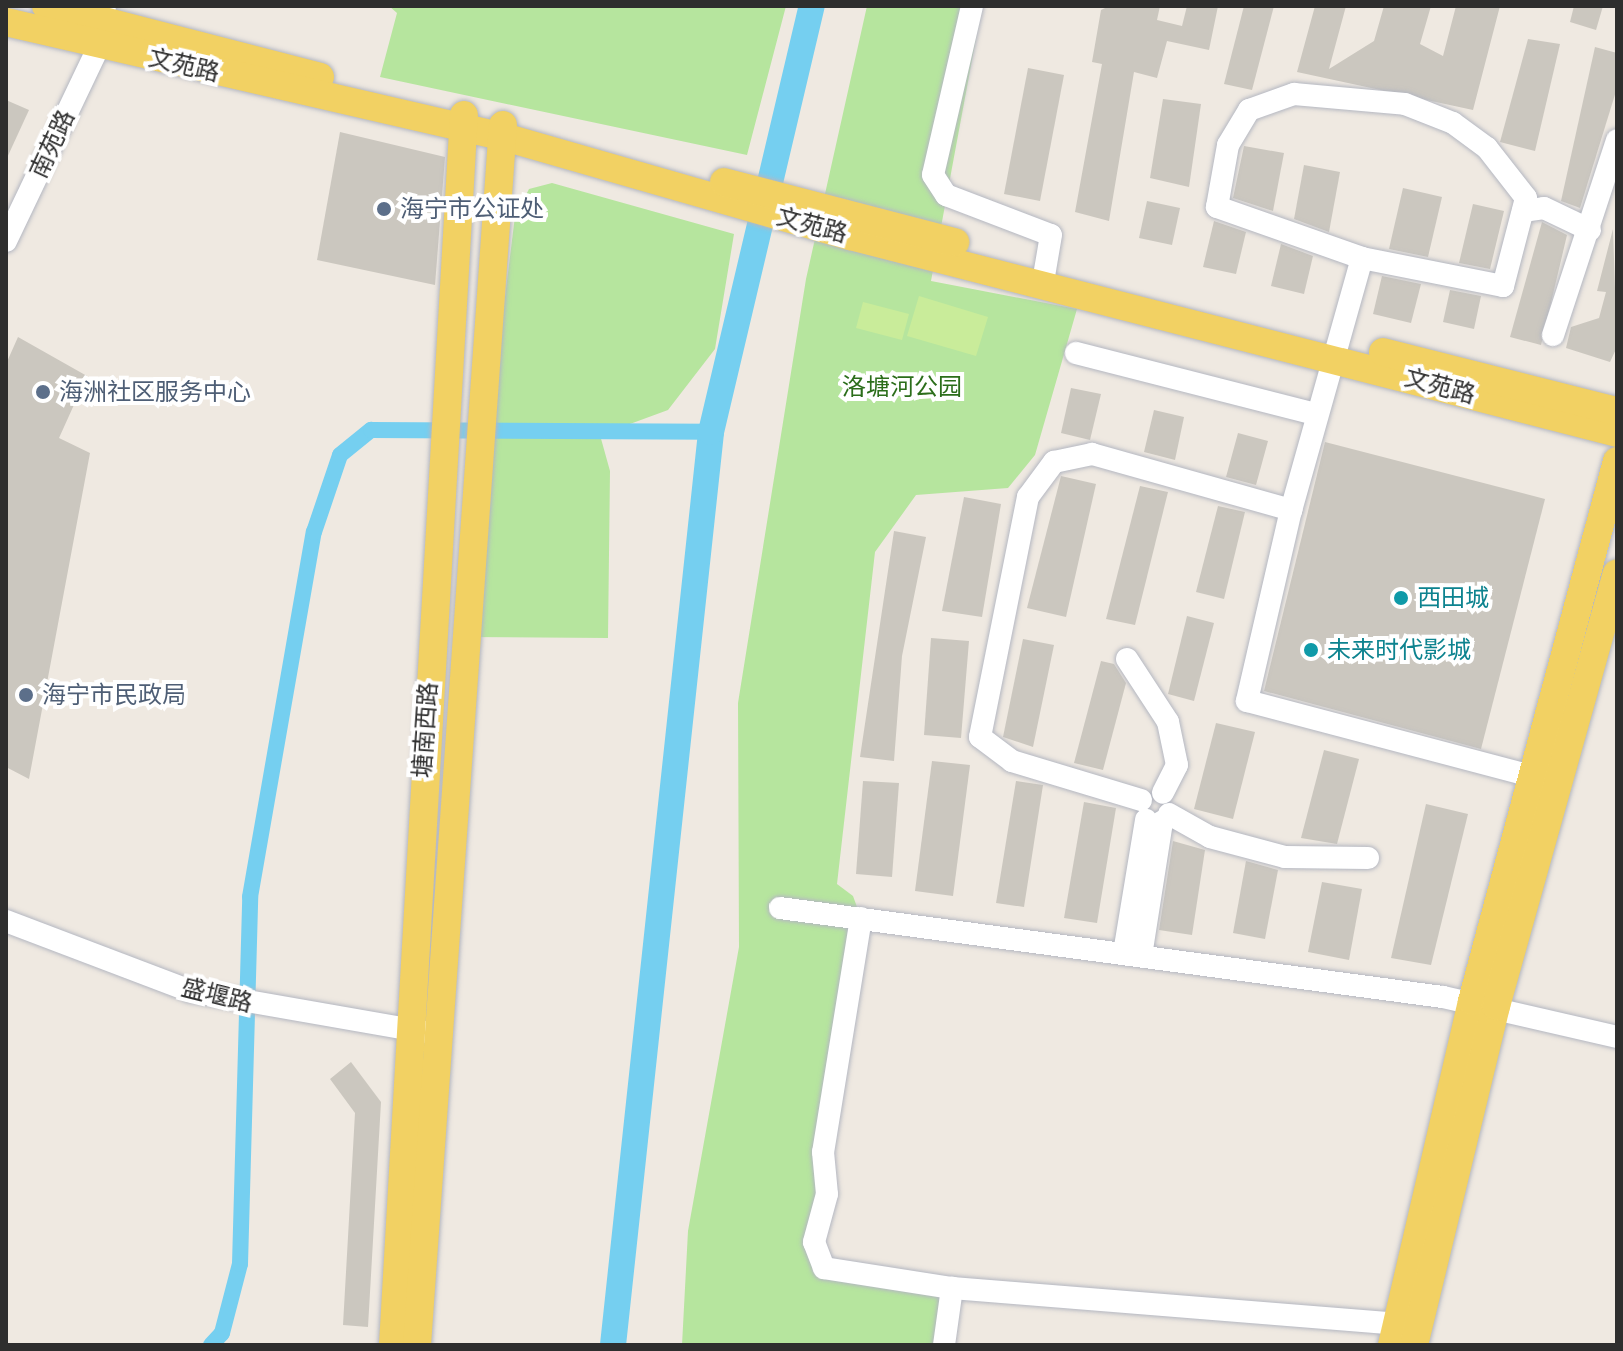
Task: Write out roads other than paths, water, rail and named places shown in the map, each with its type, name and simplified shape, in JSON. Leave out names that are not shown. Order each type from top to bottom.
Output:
[{"type":"main road","name":"文苑路","points":[[46,6],[102,24],[712,189],[1333,349],[1617,433]]},
{"type":"main road","name":"文苑路","points":[[6,22],[102,24]]},
{"type":"main road","name":"塘南西路","points":[[393,1345],[408,1031],[464,121]]},
{"type":"main road","name":"塘南西路","points":[[417,1345],[474,464],[504,131]]},
{"type":"main road","name":"文苑路","points":[[1333,349],[1617,411]]},
{"type":"main road","points":[[1401,1338],[1484,1004],[1545,780],[1617,461]]},
{"type":"main road","points":[[1545,780],[1617,574]]},
{"type":"street","points":[[972,6],[933,175],[946,195],[1051,235],[1044,274]]},
{"type":"street","name":"南苑路","points":[[6,241],[102,24]]},
{"type":"street","points":[[1294,94],[1405,104],[1453,123],[1487,148],[1526,198],[1503,286],[1362,258],[1217,207],[1228,145],[1249,110],[1294,94]]},
{"type":"street","points":[[1553,335],[1590,230],[1617,140]]},
{"type":"street","points":[[1523,211],[1544,208],[1590,230]]},
{"type":"street","points":[[1362,258],[1333,349],[1291,510],[1247,701],[1545,780]]},
{"type":"street","points":[[1076,353],[1316,414]]},
{"type":"street","points":[[1291,510],[1092,454],[1054,462],[1028,497],[980,737],[1012,761],[1156,810],[1210,837],[1285,857],[1368,858]]},
{"type":"street","points":[[1127,659],[1168,722],[1177,765],[1156,810],[1132,954]]},
{"type":"street","points":[[780,908],[1484,1004],[1617,1037]]},
{"type":"street","points":[[861,918],[823,1152],[827,1194],[815,1258],[840,1274],[1401,1338]]},
{"type":"street","name":"盛堰路","points":[[6,921],[216,997],[408,1031],[438,1032]]},
{"type":"street","points":[[944,1345],[952,1288]]},
{"type":"waterway","points":[[613,1345],[711,432],[812,6]]},
{"type":"waterway","points":[[211,1345],[222,1333],[240,1264],[250,897],[314,532],[340,455],[371,430],[711,432]]},
{"type":"place","name":"海宁市公证处","points":[[384,209]]},
{"type":"place","name":"海洲社区服务中心","points":[[43,392]]},
{"type":"place","name":"西田城","points":[[1401,598]]},
{"type":"place","name":"未来时代影城","points":[[1311,650]]},
{"type":"place","name":"海宁市民政局","points":[[26,695]]},
{"type":"park label","name":"洛塘河公园","points":[[902,387]]}]
